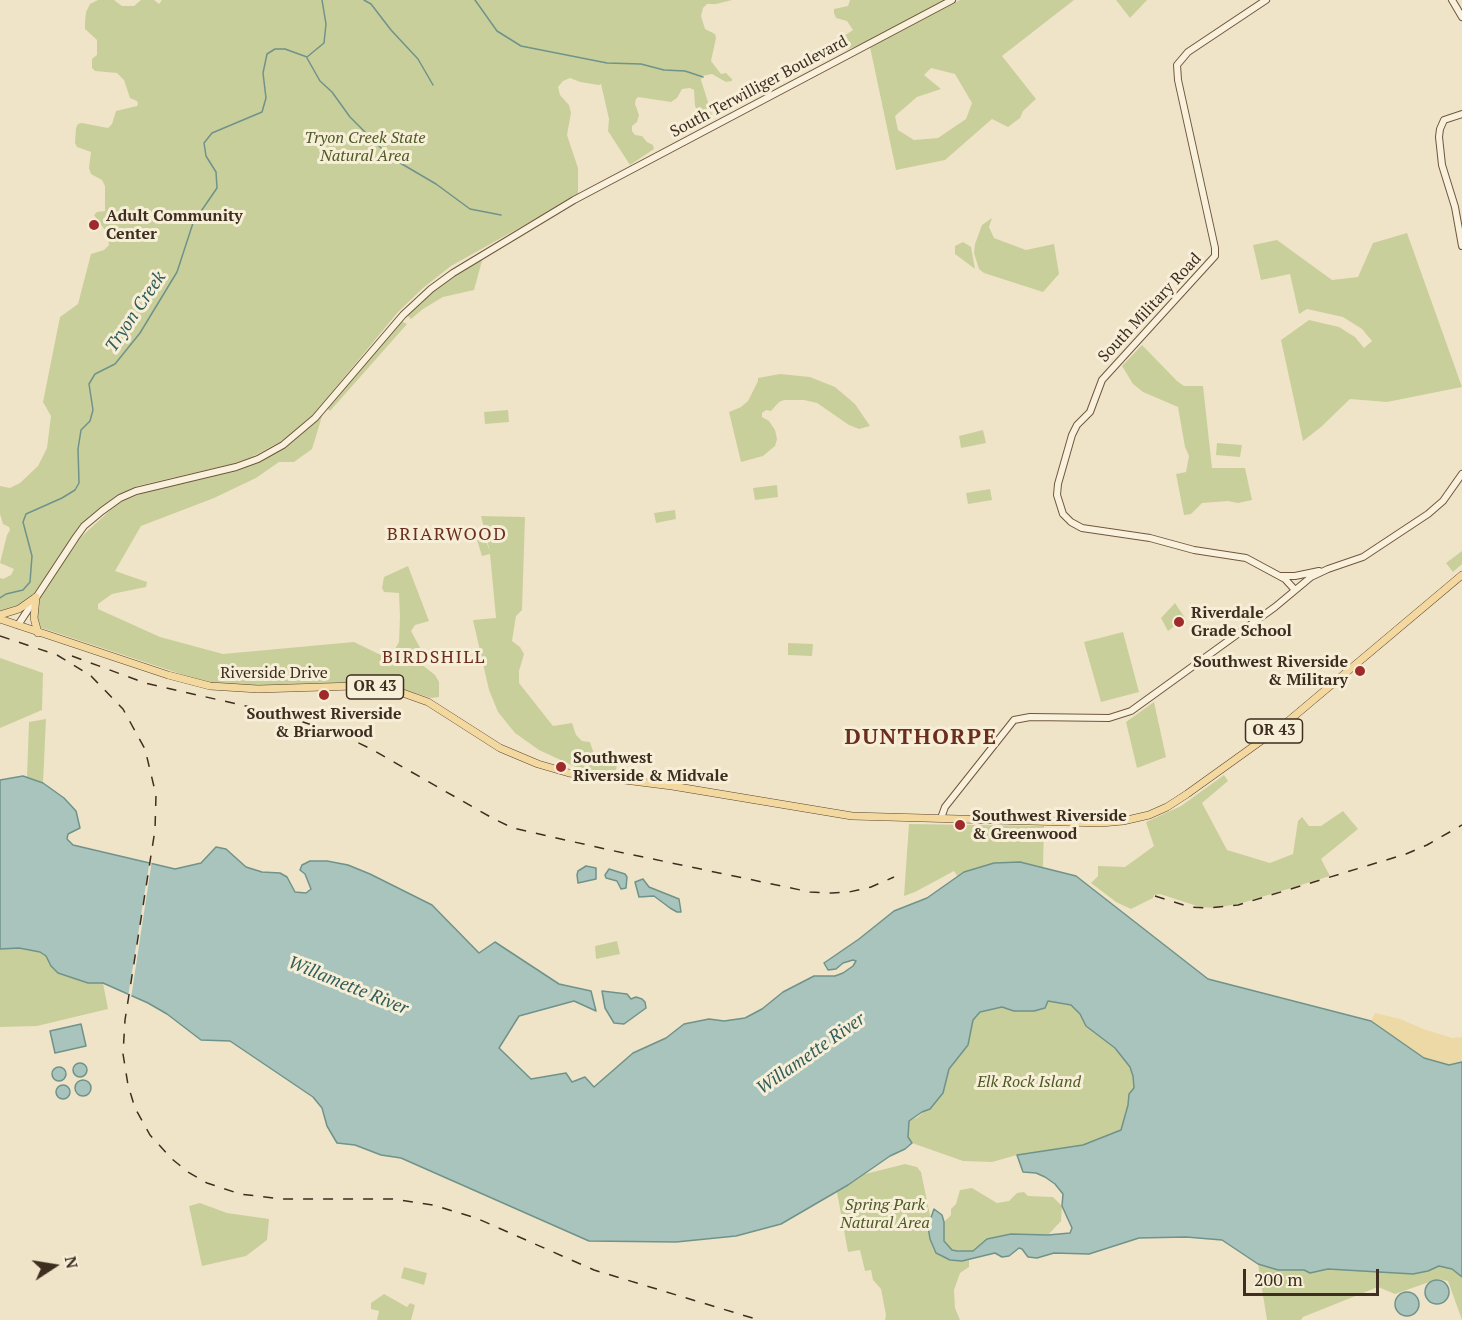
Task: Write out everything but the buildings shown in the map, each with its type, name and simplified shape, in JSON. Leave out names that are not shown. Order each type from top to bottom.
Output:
[{"type":"main road","name":"OR 43","points":[[941,818],[1101,823],[1132,819],[1159,810],[1195,788],[1286,723],[1462,575]]},
{"type":"main road","points":[[0,617],[19,609],[36,597]]},
{"type":"main road","points":[[36,597],[34,618],[38,633]]},
{"type":"main road","name":"OR 43","points":[[0,617],[18,625]]},
{"type":"main road","name":"Riverside Drive","points":[[18,625],[177,678],[210,686],[258,689],[355,686],[392,690],[428,702],[498,747],[545,766],[599,778],[699,790],[852,816],[941,818]]},
{"type":"street","name":"South Terwilliger Boulevard","points":[[18,625],[82,530],[107,507],[120,498],[141,489],[236,467],[262,457],[283,445],[315,418],[384,336],[431,289],[490,250],[579,198],[952,0]]},
{"type":"street","name":"South Military Road","points":[[1266,0],[1184,55],[1177,65],[1178,80],[1215,256],[1102,380],[1090,412],[1077,425],[1072,435],[1057,495],[1063,514],[1082,528],[1150,538],[1194,549],[1238,556],[1279,575],[1295,590]]},
{"type":"street","points":[[1452,0],[1462,17]]},
{"type":"street","points":[[1462,114],[1444,120],[1438,137],[1442,165],[1455,207],[1462,246]]},
{"type":"street","points":[[1279,575],[1295,576],[1328,569],[1363,557],[1428,514],[1443,501],[1462,474]]},
{"type":"street","points":[[941,818],[945,807],[1014,720],[1030,717],[1109,718],[1128,713],[1311,578],[1328,569]]},
{"type":"green space","name":"Tryon Creek State Natural Area","points":[[98,0],[114,0],[122,6],[134,6],[141,0],[154,0],[159,4],[162,0],[732,0],[707,4],[701,16],[705,29],[715,34],[716,38],[711,61],[721,74],[726,73],[732,81],[726,82],[712,74],[702,76],[701,80],[712,115],[712,118],[707,121],[703,120],[695,106],[694,90],[690,88],[682,89],[677,98],[671,102],[638,97],[635,104],[639,115],[637,122],[632,126],[632,131],[653,145],[654,149],[630,165],[608,131],[609,119],[601,84],[580,82],[570,78],[563,81],[558,87],[571,113],[567,135],[578,168],[578,195],[451,266],[423,288],[398,312],[313,415],[285,439],[250,458],[137,486],[121,495],[79,530],[29,600],[21,606],[0,612],[0,578],[11,575],[14,569],[0,563],[10,530],[3,524],[0,514],[0,486],[10,488],[20,483],[38,466],[47,448],[51,416],[43,402],[60,317],[78,304],[91,254],[104,250],[109,245],[107,233],[94,215],[105,211],[105,186],[102,180],[91,174],[89,168],[91,152],[77,147],[75,143],[76,128],[82,123],[108,128],[112,124],[116,111],[138,104],[130,98],[124,80],[117,73],[95,71],[92,68],[92,59],[97,55],[97,40],[85,29],[85,22],[90,4]]},
{"type":"green space","points":[[850,0],[944,0],[868,42],[846,50],[839,42],[853,30],[847,21],[836,18],[834,9],[848,6]]},
{"type":"green space","points":[[960,0],[1074,0],[1002,56],[1036,99],[1023,111],[1020,118],[1008,127],[992,119],[945,160],[896,170],[870,47]],"holes":[[[931,68],[955,74],[972,103],[966,119],[938,138],[914,140],[898,130],[895,116],[917,97],[941,89],[924,75]]]},
{"type":"green space","points":[[1116,0],[1147,0],[1130,18]]},
{"type":"green space","points":[[992,218],[989,227],[994,238],[1026,250],[1054,244],[1059,274],[1043,292],[984,273],[979,269],[974,253],[975,244],[982,225]]},
{"type":"green space","points":[[1407,233],[1462,387],[1387,402],[1350,399],[1303,441],[1281,340],[1309,320],[1339,327],[1355,337],[1364,348],[1372,341],[1362,329],[1343,317],[1307,309],[1299,314],[1290,274],[1261,280],[1253,245],[1277,240],[1332,280],[1358,277],[1373,243]]},
{"type":"green space","points":[[963,242],[971,247],[975,269],[955,254],[955,246]]},
{"type":"green space","points":[[483,257],[474,290],[443,297],[411,319],[408,316],[407,314],[425,297]]},
{"type":"green space","points":[[401,321],[407,324],[330,411],[327,408]]},
{"type":"green space","points":[[1142,345],[1184,386],[1203,386],[1212,468],[1245,468],[1252,500],[1238,503],[1228,501],[1202,503],[1191,514],[1184,515],[1176,474],[1186,472],[1189,456],[1185,447],[1178,407],[1143,392],[1133,384],[1122,366]]},
{"type":"green space","points":[[780,374],[810,377],[835,387],[855,404],[870,426],[859,429],[849,425],[817,403],[804,400],[784,400],[771,411],[766,410],[762,413],[762,417],[769,421],[775,430],[777,439],[775,446],[763,456],[741,462],[729,412],[748,401],[758,378]]},
{"type":"green space","points":[[508,410],[509,422],[485,424],[484,412]]},
{"type":"green space","points":[[323,413],[312,449],[294,462],[279,462],[256,478],[214,498],[141,526],[115,571],[147,582],[146,587],[112,594],[98,604],[98,609],[160,637],[223,654],[354,642],[389,659],[399,642],[399,593],[384,592],[382,588],[384,577],[408,566],[429,621],[415,625],[411,631],[424,655],[420,663],[435,675],[439,682],[439,697],[431,698],[402,689],[368,683],[251,687],[205,682],[39,627],[36,621],[38,602],[44,591],[81,537],[118,503],[153,489],[238,469],[281,449],[303,433]]},
{"type":"green space","points":[[983,430],[986,443],[961,448],[959,436]]},
{"type":"green space","points":[[1217,443],[1242,445],[1240,457],[1216,455]]},
{"type":"green space","points":[[777,485],[778,497],[755,500],[753,488]]},
{"type":"green space","points":[[990,489],[992,500],[968,504],[966,493]]},
{"type":"green space","points":[[675,510],[676,519],[656,523],[654,513]]},
{"type":"green space","points":[[481,516],[525,517],[522,610],[516,616],[512,641],[520,647],[524,654],[519,671],[519,683],[553,726],[572,723],[576,735],[582,741],[590,742],[594,754],[618,758],[615,776],[589,773],[539,750],[515,733],[498,712],[489,690],[473,620],[496,618],[490,554],[482,556],[477,540],[485,538],[490,552]]},
{"type":"green space","points":[[1462,551],[1462,564],[1453,572],[1446,563]]},
{"type":"green space","points":[[1175,603],[1185,618],[1168,631],[1161,618]]},
{"type":"green space","points":[[1123,632],[1139,692],[1101,702],[1084,642]]},
{"type":"green space","points":[[788,643],[813,644],[812,656],[788,655]]},
{"type":"green space","points":[[0,658],[43,673],[42,710],[0,728]]},
{"type":"green space","points":[[1154,702],[1166,757],[1137,768],[1126,722]]},
{"type":"green space","points":[[46,719],[43,783],[27,777],[29,722]]},
{"type":"green space","points":[[1224,775],[1228,781],[1202,803],[1227,850],[1270,863],[1293,854],[1298,821],[1302,817],[1309,826],[1321,826],[1343,811],[1358,829],[1321,859],[1330,876],[1242,903],[1216,908],[1200,907],[1160,894],[1154,895],[1153,898],[1131,909],[1116,902],[1091,883],[1098,876],[1098,866],[1125,867],[1154,846],[1146,822],[1181,806]]},
{"type":"green space","points":[[909,824],[1044,826],[1043,867],[1020,862],[1000,862],[964,872],[958,877],[954,871],[904,896]]},
{"type":"green space","points":[[617,941],[620,954],[596,959],[595,946]]},
{"type":"green space","points":[[19,948],[40,952],[46,956],[58,973],[88,983],[103,983],[108,1009],[37,1026],[0,1027],[0,949]]},
{"type":"green space","name":"Elk Rock Island","points":[[1048,1001],[1071,1005],[1080,1014],[1086,1026],[1115,1048],[1130,1067],[1134,1088],[1129,1094],[1121,1130],[1083,1145],[1017,1155],[992,1162],[963,1161],[912,1143],[908,1137],[909,1121],[918,1117],[943,1093],[949,1069],[968,1045],[973,1020],[980,1012],[1002,1007],[1014,1011]]},
{"type":"green space","name":"Spring Park Natural Area","points":[[905,1164],[917,1167],[921,1172],[938,1254],[962,1261],[969,1260],[969,1267],[960,1273],[954,1290],[955,1308],[960,1320],[885,1320],[881,1289],[873,1280],[871,1270],[865,1271],[860,1250],[848,1252],[837,1192],[865,1174]]},
{"type":"green space","points":[[972,1188],[997,1203],[1009,1201],[1017,1193],[1024,1192],[1028,1196],[1053,1197],[1062,1206],[1061,1221],[1048,1235],[1011,1234],[987,1239],[973,1251],[952,1250],[944,1240],[944,1222],[951,1215],[951,1209],[956,1204],[960,1190]]},
{"type":"green space","points":[[200,1203],[227,1213],[269,1219],[267,1240],[246,1256],[202,1266],[189,1206]]},
{"type":"green space","points":[[1258,1264],[1278,1270],[1304,1269],[1310,1273],[1328,1269],[1428,1271],[1439,1266],[1452,1269],[1462,1277],[1462,1320],[1448,1281],[1438,1279],[1395,1294],[1378,1287],[1303,1317],[1301,1320],[1267,1320]]},
{"type":"green space","points":[[404,1267],[427,1273],[424,1285],[401,1278]]},
{"type":"green space","points":[[384,1294],[407,1307],[410,1303],[415,1305],[411,1320],[377,1320],[379,1311],[371,1309],[371,1303]]},
{"type":"sand","points":[[1375,1013],[1400,1019],[1452,1038],[1462,1037],[1462,1062],[1449,1065],[1423,1058],[1371,1021]]},
{"type":"water","name":"Willamette River","points":[[23,776],[43,783],[64,798],[76,811],[80,828],[68,834],[67,839],[73,845],[175,869],[201,863],[216,847],[226,849],[246,867],[262,872],[280,873],[287,877],[295,892],[306,893],[311,889],[305,874],[300,870],[302,865],[310,861],[327,861],[348,865],[432,905],[479,953],[495,942],[559,984],[591,991],[596,1011],[574,1001],[519,1016],[499,1048],[531,1079],[566,1073],[572,1082],[585,1077],[594,1087],[633,1053],[666,1038],[684,1024],[709,1019],[724,1021],[745,1018],[762,1009],[783,992],[814,976],[835,976],[843,973],[856,961],[843,963],[836,969],[828,970],[824,963],[894,911],[927,898],[964,872],[994,863],[1020,862],[1076,876],[1208,979],[1371,1021],[1424,1058],[1449,1065],[1462,1062],[1462,1277],[1452,1269],[1439,1266],[1413,1274],[1328,1269],[1310,1273],[1304,1270],[1278,1270],[1258,1264],[1222,1240],[1186,1237],[1139,1238],[1089,1254],[1054,1253],[1037,1258],[1028,1257],[1019,1248],[1009,1256],[1002,1257],[995,1253],[962,1261],[950,1260],[936,1253],[928,1226],[934,1209],[942,1215],[944,1241],[952,1250],[957,1251],[973,1251],[987,1239],[1011,1234],[1070,1233],[1072,1228],[1062,1206],[1063,1194],[1045,1177],[1036,1173],[1023,1172],[1017,1155],[1083,1145],[1121,1130],[1129,1094],[1134,1088],[1130,1067],[1115,1048],[1086,1026],[1080,1014],[1071,1005],[1048,1001],[1045,1008],[1034,1011],[1014,1011],[1002,1007],[980,1012],[973,1020],[968,1045],[949,1069],[943,1093],[930,1109],[909,1121],[908,1137],[912,1143],[848,1185],[781,1224],[736,1236],[676,1242],[589,1241],[401,1158],[381,1155],[355,1145],[337,1143],[327,1126],[322,1108],[313,1097],[230,1041],[201,1040],[167,1014],[148,1003],[103,983],[88,983],[58,973],[46,956],[40,952],[19,948],[0,949],[0,780]]},
{"type":"water","points":[[586,866],[596,868],[596,879],[578,883],[578,871]]},
{"type":"water","points":[[609,869],[625,874],[626,888],[621,889],[617,881],[606,878],[605,875]]},
{"type":"water","points":[[643,879],[649,887],[679,899],[681,912],[670,908],[654,896],[639,897],[635,882]]},
{"type":"water","points":[[602,991],[627,994],[631,999],[636,997],[642,999],[646,1008],[624,1024],[614,1023],[605,1008]]},
{"type":"water","points":[[81,1024],[86,1046],[55,1053],[50,1031]]},
{"type":"water","points":[[77,1063],[83,1063],[87,1070],[83,1077],[77,1077],[73,1073],[73,1067]]},
{"type":"water","points":[[59,1067],[64,1069],[66,1074],[64,1079],[59,1081],[54,1079],[52,1074],[54,1069]]},
{"type":"water","points":[[83,1080],[91,1088],[83,1096],[75,1088]]},
{"type":"water","points":[[60,1085],[66,1085],[70,1092],[66,1099],[60,1099],[56,1095],[56,1089]]},
{"type":"water","points":[[1437,1280],[1445,1284],[1449,1292],[1445,1300],[1437,1304],[1429,1300],[1425,1292],[1429,1284]]},
{"type":"water","points":[[1407,1292],[1412,1293],[1418,1299],[1418,1309],[1412,1315],[1407,1316],[1402,1315],[1396,1309],[1395,1304],[1396,1299],[1402,1293]]},
{"type":"pier","points":[[150,859],[152,860],[131,998],[128,997]]},
{"type":"waterway","name":"Tryon Creek","points":[[0,598],[6,594],[23,590],[30,582],[32,556],[23,522],[26,514],[62,498],[75,490],[79,483],[78,449],[81,430],[90,421],[93,410],[89,384],[95,374],[115,364],[140,333],[177,272],[193,223],[217,188],[216,172],[206,156],[204,143],[212,133],[262,112],[266,98],[263,73],[267,54],[275,49],[285,49],[307,57],[324,43],[326,24],[322,0]]},
{"type":"waterway","points":[[364,0],[371,4],[418,59],[433,85]]},
{"type":"waterway","points":[[475,0],[497,31],[521,46],[607,63],[641,64],[664,70],[685,71],[703,77]]},
{"type":"waterway","points":[[307,58],[320,81],[332,92],[350,117],[390,157],[436,184],[470,209],[501,215]]},
{"type":"railway","points":[[0,636],[57,655],[91,676],[123,709],[145,749],[156,795],[155,830],[125,1020],[123,1054],[128,1085],[135,1108],[150,1135],[172,1159],[207,1183],[240,1194],[282,1199],[393,1199],[433,1205],[476,1218],[594,1270],[759,1320]]},
{"type":"railway","points":[[72,656],[145,683],[276,713],[342,735],[513,828],[810,892],[849,892],[871,887],[894,877]]},
{"type":"railway","points":[[1155,896],[1190,907],[1238,905],[1406,854],[1462,825]]},
{"type":"place","name":"Adult Community Center","points":[[94,225]]},
{"type":"place","name":"Riverdale Grade School","points":[[1179,622]]},
{"type":"place","name":"Southwest Riverside & Military","points":[[1360,671]]},
{"type":"place","name":"Southwest Riverside & Briarwood","points":[[324,695]]},
{"type":"place","name":"Southwest Riverside & Midvale","points":[[561,767]]},
{"type":"place","name":"Southwest Riverside & Greenwood","points":[[960,825]]},
{"type":"district","name":"BRIARWOOD","points":[[447,535]]},
{"type":"district","name":"BIRDSHILL","points":[[434,658]]},
{"type":"district","name":"DUNTHORPE","points":[[921,738]]}]
